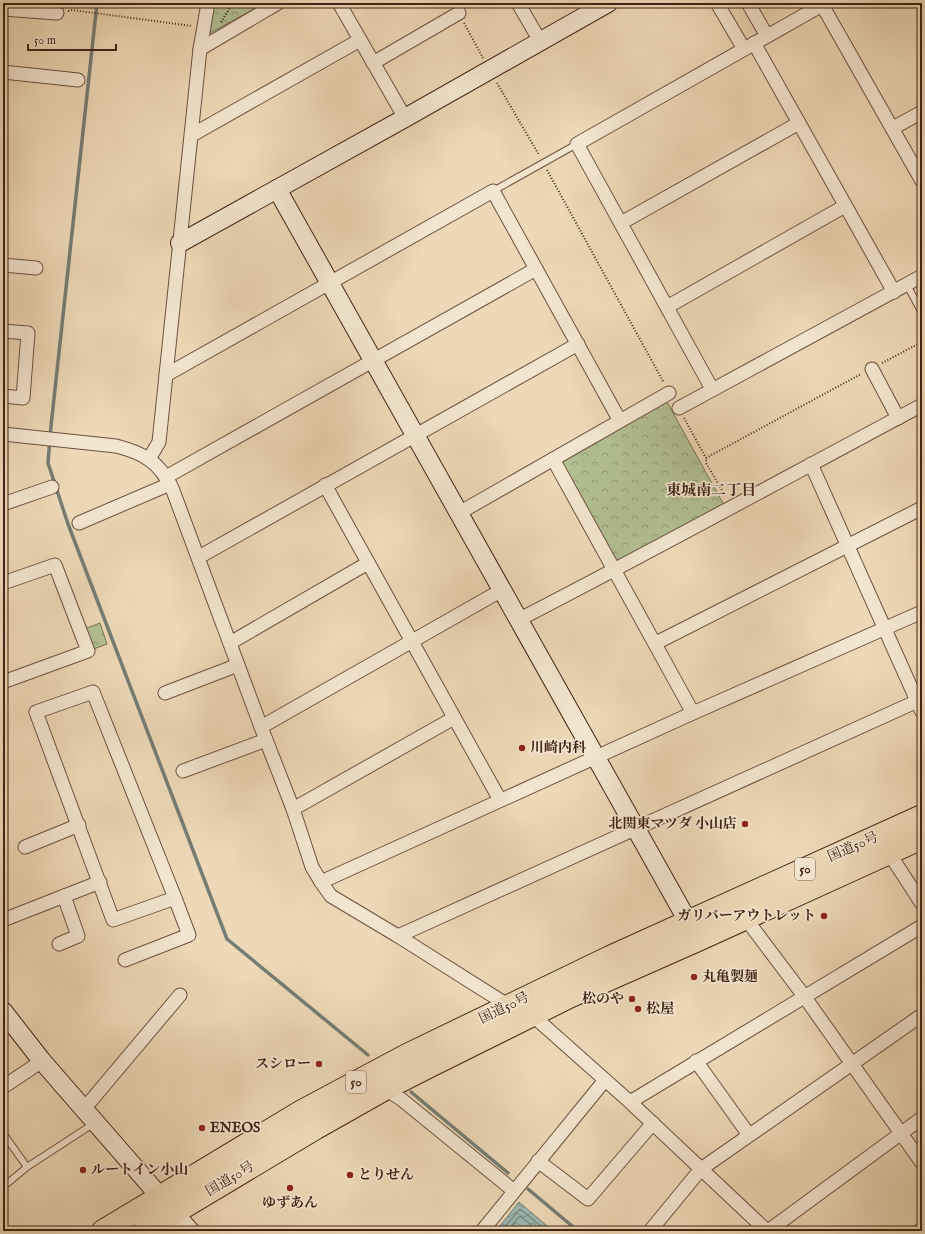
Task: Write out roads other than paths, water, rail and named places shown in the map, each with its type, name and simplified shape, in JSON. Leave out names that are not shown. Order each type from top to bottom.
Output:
[{"type":"highway","name":"国道50号","points":[[144,1231],[167,1204],[251,1141],[302,1111],[407,1055],[610,957],[922,816]]},
{"type":"highway","name":"国道50号","points":[[103,1231],[167,1204],[385,1089],[532,1015],[922,838]]},
{"type":"street","points":[[149,459],[159,442],[200,49],[208,3]]},
{"type":"street","points":[[200,49],[278,3]]},
{"type":"street","points":[[339,3],[405,118]]},
{"type":"street","points":[[518,3],[540,41]]},
{"type":"street","points":[[180,243],[608,3]]},
{"type":"street","points":[[718,3],[749,46],[799,123],[894,292]]},
{"type":"street","points":[[748,3],[767,36]]},
{"type":"street","points":[[712,389],[577,144],[821,4],[922,181]]},
{"type":"street","points":[[3,8],[57,13]]},
{"type":"street","points":[[373,62],[459,12]]},
{"type":"street","points":[[192,135],[360,40]]},
{"type":"street","points":[[3,72],[78,80]]},
{"type":"street","points":[[893,128],[922,112]]},
{"type":"street","points":[[621,223],[799,123]]},
{"type":"street","points":[[278,189],[698,940]]},
{"type":"street","points":[[166,375],[493,191],[620,421]]},
{"type":"street","points":[[667,307],[846,206]]},
{"type":"street","points":[[3,265],[36,268]]},
{"type":"street","points":[[79,523],[168,481],[373,360],[536,269]]},
{"type":"street","points":[[679,408],[922,276]]},
{"type":"street","points":[[3,331],[28,333],[23,398],[3,396]]},
{"type":"street","points":[[199,558],[415,434],[578,344]]},
{"type":"street","points":[[872,368],[898,418]]},
{"type":"street","points":[[459,512],[669,393]]},
{"type":"street","points":[[518,620],[922,405]]},
{"type":"street","points":[[3,434],[116,446],[133,451],[149,459],[168,481],[199,558],[261,727],[293,808],[312,867],[321,882],[331,896],[509,1006]]},
{"type":"street","points":[[553,459],[656,643],[693,713]]},
{"type":"street","points":[[398,936],[634,828],[920,704],[811,464]]},
{"type":"street","points":[[325,485],[500,800]]},
{"type":"street","points":[[5,501],[52,487]]},
{"type":"street","points":[[656,643],[922,508]]},
{"type":"street","points":[[230,643],[368,564]]},
{"type":"street","points":[[3,583],[55,565],[88,651],[3,682]]},
{"type":"street","points":[[261,727],[502,590]]},
{"type":"street","points":[[321,882],[693,713],[922,612]]},
{"type":"street","points":[[165,693],[238,665]]},
{"type":"street","points":[[125,960],[189,935],[175,898],[93,692],[36,712],[114,920],[175,898]]},
{"type":"street","points":[[293,808],[454,718]]},
{"type":"street","points":[[183,771],[266,740]]},
{"type":"street","points":[[25,847],[79,825]]},
{"type":"street","points":[[889,853],[922,904]]},
{"type":"street","points":[[3,920],[100,882]]},
{"type":"street","points":[[59,944],[78,936],[64,896]]},
{"type":"street","points":[[746,919],[804,996],[922,1163]]},
{"type":"street","points":[[630,1102],[922,926]]},
{"type":"street","points":[[90,1115],[180,995]]},
{"type":"street","points":[[3,1011],[42,1061],[190,1231]]},
{"type":"street","points":[[532,1015],[653,1123],[768,1231],[922,1118]]},
{"type":"street","points":[[650,1231],[701,1169],[922,1015]]},
{"type":"street","points":[[3,1087],[42,1061]]},
{"type":"street","points":[[696,1061],[749,1135]]},
{"type":"street","points":[[482,1231],[605,1080]]},
{"type":"street","points":[[385,1089],[401,1099],[514,1191]]},
{"type":"street","points":[[538,1161],[588,1199],[653,1123]]},
{"type":"lane","points":[[493,191],[577,144]]},
{"type":"lane","points":[[907,285],[922,313]]},
{"type":"lane","points":[[3,1187],[90,1115]]},
{"type":"lane","points":[[3,1133],[27,1167]]},
{"type":"water","points":[[519,1202],[553,1231],[496,1231]]},
{"type":"waterway","points":[[97,3],[48,463],[68,524],[227,939],[368,1055]]},
{"type":"waterway","points":[[411,1092],[508,1173]]},
{"type":"waterway","points":[[528,1189],[578,1231]]},
{"type":"place","name":"川崎内科","points":[[522,748]]},
{"type":"place","name":"北関東マツダ 小山店","points":[[745,824]]},
{"type":"place","name":"ガリバーアウトレット","points":[[824,916]]},
{"type":"place","name":"丸亀製麺","points":[[694,977]]},
{"type":"place","name":"松のや","points":[[632,999]]},
{"type":"place","name":"松屋","points":[[638,1009]]},
{"type":"place","name":"スシロー","points":[[319,1064]]},
{"type":"place","name":"ENEOS","points":[[202,1128]]},
{"type":"place","name":"ルートイン小山","points":[[83,1170]]},
{"type":"place","name":"とりせん","points":[[350,1175]]},
{"type":"place","name":"ゆずあん","points":[[290,1188]]},
{"type":"district","name":"東城南二丁目","points":[[711,490]]}]
